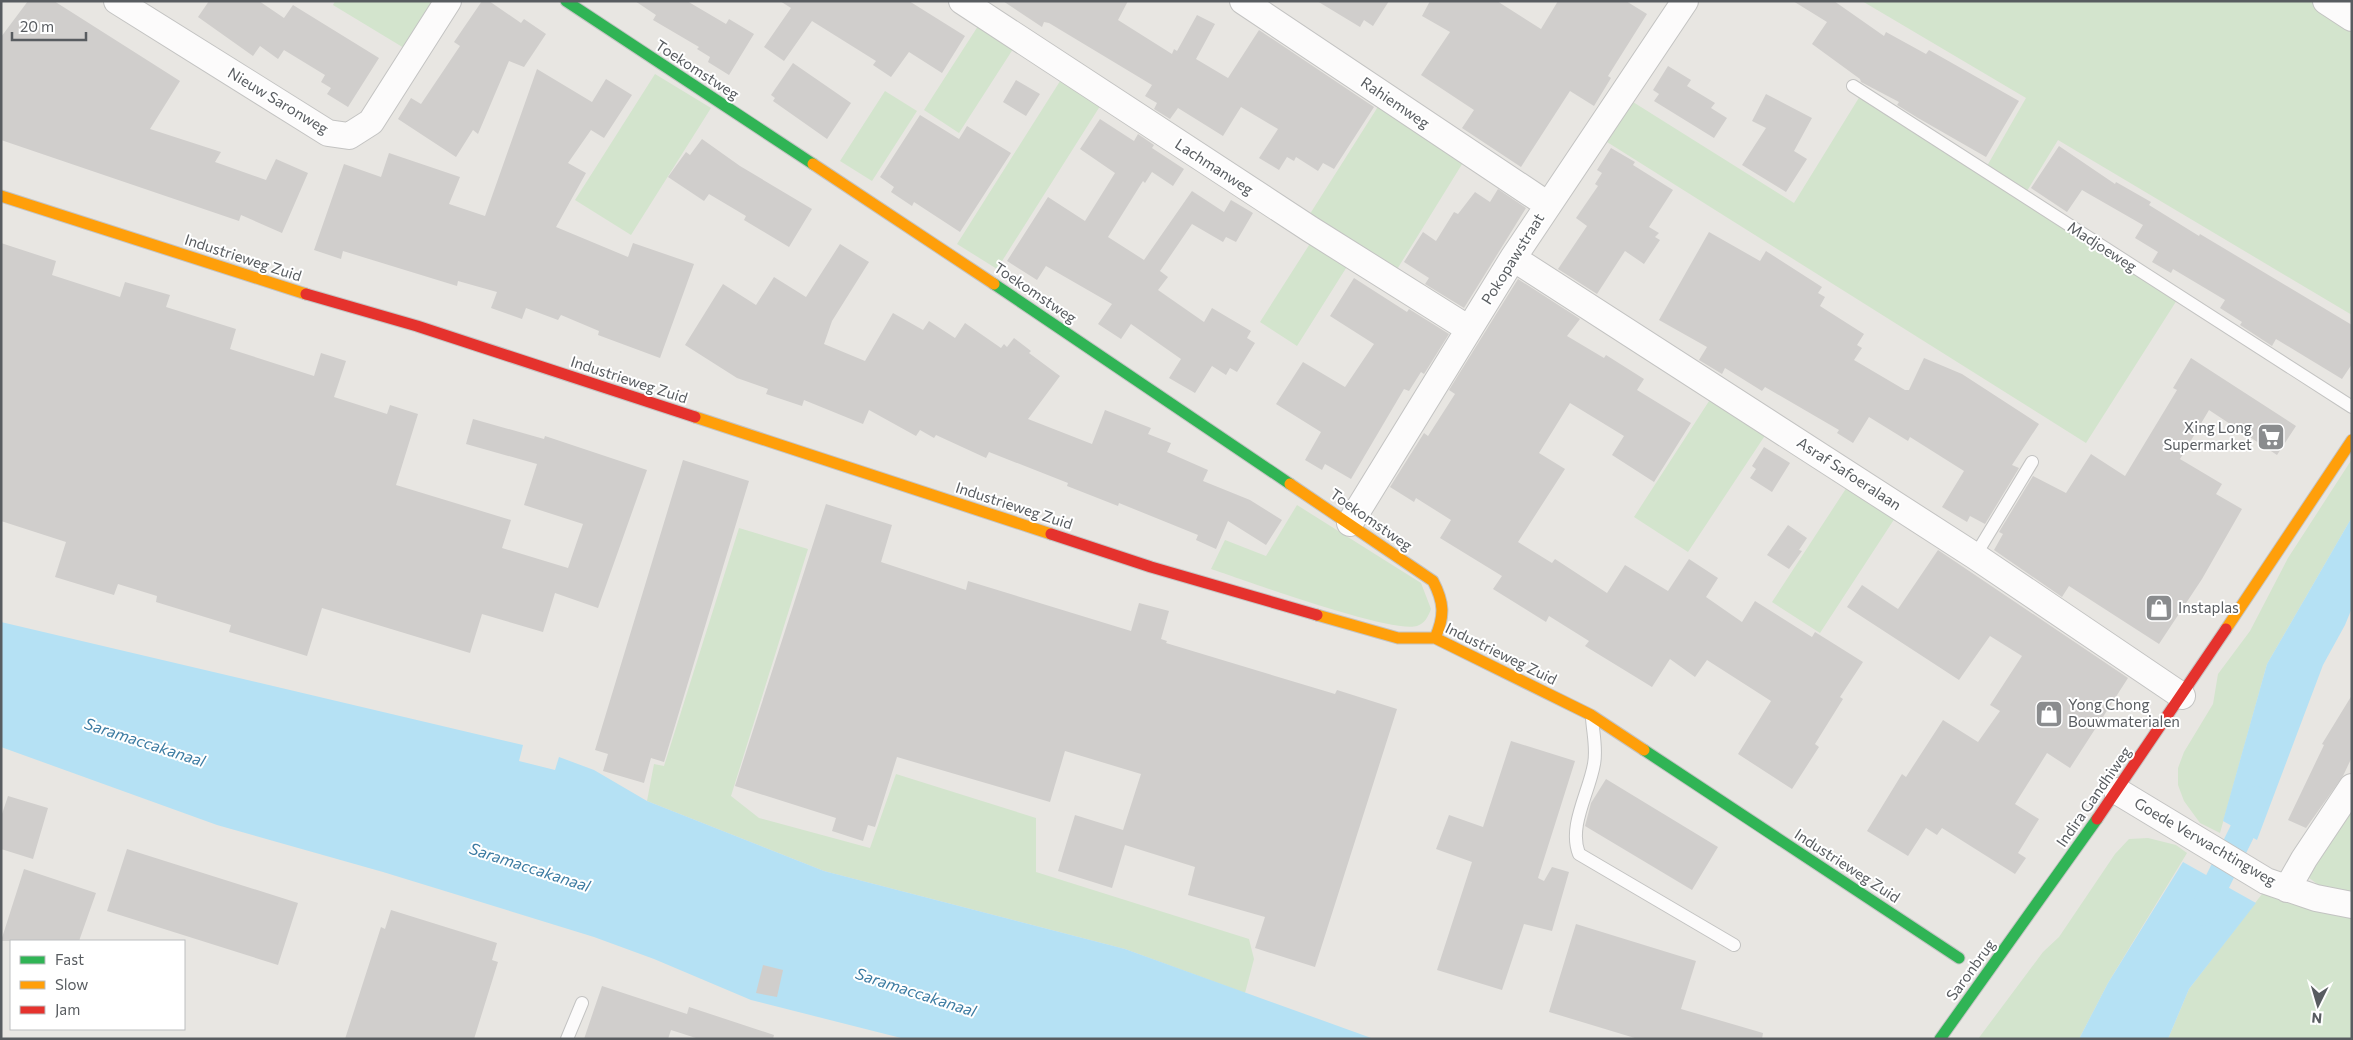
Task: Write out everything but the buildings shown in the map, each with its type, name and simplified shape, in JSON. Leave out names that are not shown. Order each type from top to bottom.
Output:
[{"type":"street","name":"Nieuw Saronweg","points":[[117,1],[328,133],[349,136],[371,122],[448,1]]},
{"type":"street","name":"Toekomstweg","points":[[566,1],[1005,291],[1433,581],[1440,593],[1444,616],[1435,638]]},
{"type":"street","name":"Lachmanweg","points":[[962,1],[1310,230],[1469,329]]},
{"type":"street","name":"Rahiemweg","points":[[1243,1],[1548,204]]},
{"type":"street","name":"Pokopawstraat","points":[[1350,523],[1513,258],[1685,1]]},
{"type":"street","points":[[2326,1],[2352,18]]},
{"type":"street","name":"Industrieweg Zuid","points":[[1,196],[345,307],[417,326],[1151,567],[1398,638],[1435,638],[1592,715],[1959,958]]},
{"type":"street","name":"Asraf Safoeralaan","points":[[1513,258],[1975,556],[2182,696]]},
{"type":"street","name":"Indira Gandhiweg","points":[[2026,919],[2182,696],[2352,440]]},
{"type":"street","points":[[2276,885],[2304,859],[2352,787]]},
{"type":"street","name":"Goede Verwachtingweg","points":[[2117,791],[2276,885],[2316,898],[2352,905]]},
{"type":"street","name":"Saronbrug","points":[[1940,1039],[2026,919]]},
{"type":"lane","name":"Madjoeweg","points":[[1853,86],[2352,408]]},
{"type":"lane","points":[[1975,556],[2032,462]]},
{"type":"lane","points":[[1592,715],[1594,762],[1575,832],[1575,845],[1579,854],[1734,944]]},
{"type":"lane","points":[[566,1039],[582,1003]]},
{"type":"green space","points":[[335,1],[440,1],[409,51],[333,5]]},
{"type":"green space","points":[[1862,1],[2314,1],[2352,27],[2352,315],[2058,140],[2027,191],[1987,166],[2026,98]]},
{"type":"green space","points":[[980,23],[1015,46],[959,133],[924,110]]},
{"type":"green space","points":[[655,74],[711,108],[631,235],[575,200]]},
{"type":"green space","points":[[1062,78],[1102,103],[997,269],[957,244]]},
{"type":"green space","points":[[885,91],[917,111],[872,181],[840,161]]},
{"type":"green space","points":[[1860,96],[2177,300],[2086,443],[1607,142],[1633,102],[1794,203]]},
{"type":"green space","points":[[1379,105],[1464,161],[1396,271],[1308,217]]},
{"type":"green space","points":[[1311,242],[1348,265],[1297,346],[1260,322]]},
{"type":"green space","points":[[1711,398],[1766,434],[1688,552],[1634,517]]},
{"type":"green space","points":[[2352,459],[2352,517],[2267,664],[2220,833],[2200,823],[2184,801],[2178,785],[2178,768],[2184,752],[2213,704],[2218,674],[2250,631],[2288,558]]},
{"type":"green space","points":[[1847,487],[1895,518],[1820,633],[1772,602]]},
{"type":"green space","points":[[1297,505],[1421,583],[1431,609],[1424,621],[1417,626],[1402,626],[1378,622],[1317,605],[1211,569],[1225,540],[1266,556]]},
{"type":"green space","points":[[739,528],[808,549],[731,796],[759,818],[870,848],[896,774],[1036,818],[1036,872],[1249,939],[1254,959],[1245,993],[1125,949],[824,871],[647,801],[654,764],[664,766]]},
{"type":"green space","points":[[2352,800],[2352,896],[2324,889],[2305,875]]},
{"type":"green space","points":[[2148,838],[2176,845],[2187,853],[2108,983],[2079,1039],[1978,1039],[2043,952],[2059,937],[2115,854],[2129,839]]},
{"type":"green space","points":[[2262,894],[2352,916],[2352,1039],[2168,1039],[2189,989]]},
{"type":"water","points":[[2352,517],[2352,608],[2323,665],[2257,840],[2223,821],[2267,664]]},
{"type":"water","name":"Saramaccakanaal","points":[[1,622],[523,745],[519,761],[555,770],[559,757],[594,770],[647,801],[824,871],[1125,949],[1374,1039],[905,1039],[751,1000],[654,959],[594,937],[383,872],[217,825],[1,747]]},
{"type":"water","points":[[2183,862],[2256,903],[2189,989],[2168,1039],[2079,1039],[2108,983]]},
{"type":"waterway","points":[[2202,913],[2242,832],[2255,799]]},
{"type":"traffic: fast","points":[[566,1],[813,164]]},
{"type":"traffic: fast","points":[[994,284],[1290,484]]},
{"type":"traffic: fast","points":[[1644,750],[1959,958]]},
{"type":"traffic: fast","points":[[1940,1039],[2097,819]]},
{"type":"traffic: slow","points":[[813,164],[994,284]]},
{"type":"traffic: slow","points":[[1,196],[306,294]]},
{"type":"traffic: slow","points":[[695,417],[1051,534]]},
{"type":"traffic: slow","points":[[2226,629],[2352,440]]},
{"type":"traffic: slow","points":[[1290,484],[1433,581],[1442,609],[1442,616],[1435,638]]},
{"type":"traffic: slow","points":[[1317,615],[1398,638],[1435,638],[1591,715],[1644,750]]},
{"type":"traffic: jam","points":[[306,294],[417,326],[695,417]]},
{"type":"traffic: jam","points":[[1051,534],[1151,567],[1317,615]]},
{"type":"traffic: jam","points":[[2097,819],[2226,629]]},
{"type":"place","name":"Xing Long Supermarket","points":[[2271,437]]},
{"type":"place","name":"Instaplas","points":[[2159,608]]},
{"type":"place","name":"Yong Chong Bouwmaterialen","points":[[2049,714]]}]
